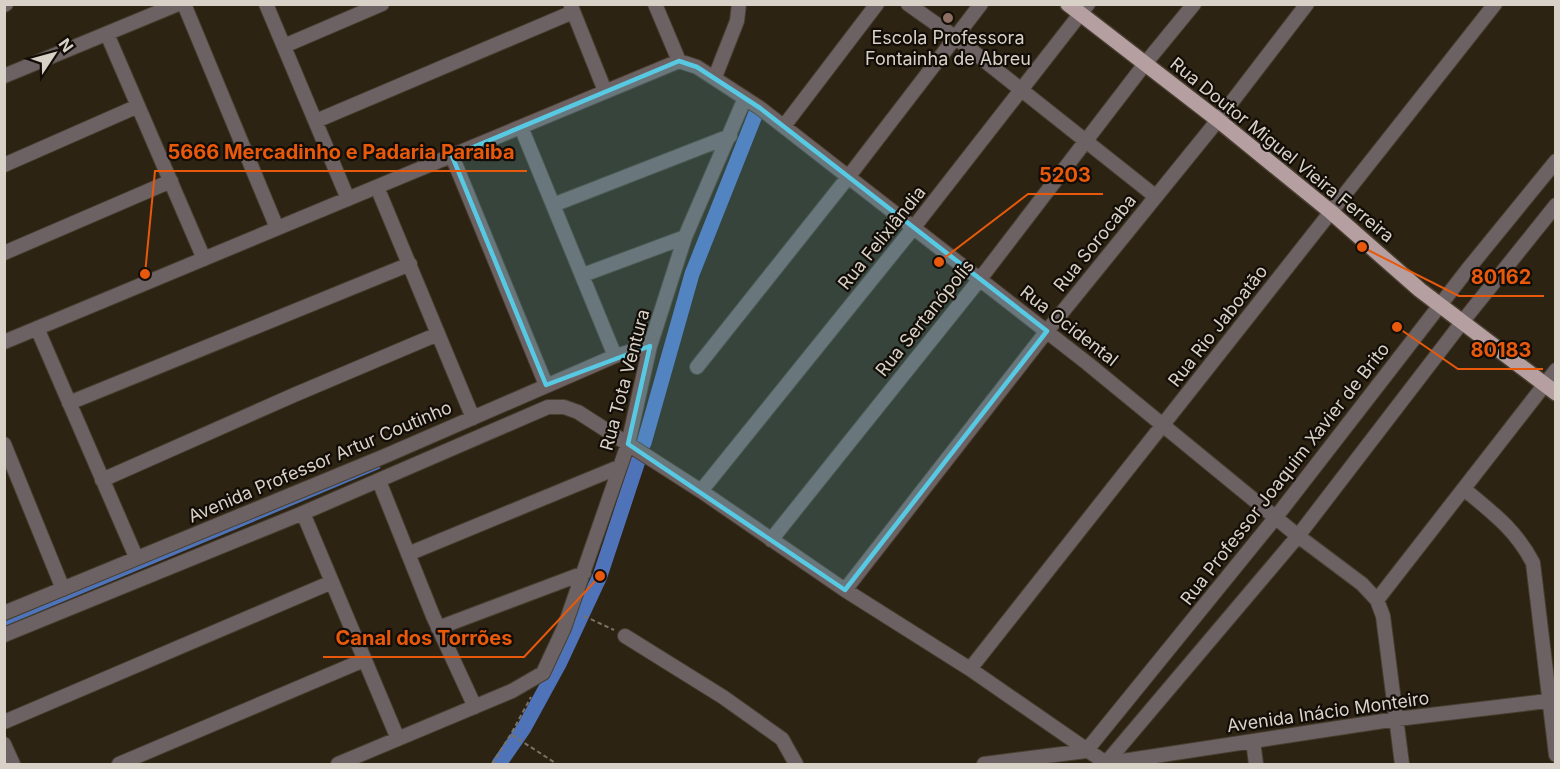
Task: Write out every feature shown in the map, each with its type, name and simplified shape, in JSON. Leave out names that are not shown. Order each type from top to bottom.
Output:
[{"type":"main road","name":"Rua Doutor Miguel Vieira Ferreira","points":[[1078,8],[1144,65],[1218,120],[1331,212],[1441,306],[1550,389]]},
{"type":"street","points":[[4,76],[178,4]]},
{"type":"street","points":[[184,4],[277,228]]},
{"type":"street","points":[[266,4],[348,199]]},
{"type":"street","points":[[284,46],[382,4]]},
{"type":"street","points":[[4,342],[679,61],[655,4]]},
{"type":"street","points":[[715,77],[737,21],[739,4]]},
{"type":"street","points":[[784,126],[877,4]]},
{"type":"street","points":[[908,4],[956,38],[1155,196]]},
{"type":"street","points":[[697,367],[849,176],[981,4]]},
{"type":"street","name":"Rua Sertanópolis","points":[[771,540],[980,279],[1144,65],[1194,4]]},
{"type":"street","name":"Rua Sorocaba","points":[[845,590],[1047,331],[1218,120],[1307,4]]},
{"type":"street","name":"Rua Rio Jaboatão","points":[[970,669],[1495,4]]},
{"type":"street","points":[[316,121],[572,8],[606,92]]},
{"type":"street","name":"Rua Felixlândia","points":[[701,491],[1021,91],[1078,8]]},
{"type":"street","points":[[107,34],[204,258]]},
{"type":"street","name":"Rua Ocidental","points":[[679,61],[697,67],[715,77],[849,176],[1047,331],[1298,536],[1362,584],[1377,600]]},
{"type":"street","name":"Rua Tota Ventura","points":[[543,673],[564,628],[628,444],[650,346],[684,237],[746,98]]},
{"type":"street","points":[[4,165],[138,106]]},
{"type":"street","points":[[521,127],[615,356]]},
{"type":"street","points":[[553,205],[730,136]]},
{"type":"street","points":[[452,156],[546,385]]},
{"type":"street","name":"Rua Professor Joaquim Xavier de Brito","points":[[1086,751],[1276,518],[1556,161]]},
{"type":"street","points":[[4,253],[171,181]]},
{"type":"street","points":[[377,187],[473,418]]},
{"type":"street","points":[[984,765],[1086,751],[1103,764],[1298,536],[1463,321],[1556,205]]},
{"type":"street","points":[[583,275],[684,237]]},
{"type":"street","points":[[69,403],[410,264]]},
{"type":"street","points":[[37,328],[136,557]]},
{"type":"street","points":[[102,480],[294,394],[438,334]]},
{"type":"street","name":"Avenida Professor Artur Coutinho","points":[[4,613],[312,486],[615,356],[650,346]]},
{"type":"street","points":[[1402,765],[1383,616],[1377,600],[1464,489],[1550,389],[1556,370]]},
{"type":"street","name":"Avenida Professor Artur Coutinho","points":[[4,635],[303,513],[548,407],[564,407],[578,412],[701,491],[845,590],[970,669],[1086,751]]},
{"type":"street","points":[[4,444],[63,589]]},
{"type":"street","points":[[408,554],[619,468]]},
{"type":"street","points":[[379,481],[438,628],[475,707]]},
{"type":"street","points":[[1464,489],[1512,530],[1525,547],[1533,563],[1552,700],[1556,755]]},
{"type":"street","points":[[303,513],[398,739]]},
{"type":"street","points":[[438,628],[584,573]]},
{"type":"street","points":[[4,722],[332,582]]},
{"type":"street","points":[[625,636],[723,697],[782,739],[796,765]]},
{"type":"street","points":[[119,765],[364,660]]},
{"type":"street","points":[[338,765],[512,691],[543,673]]},
{"type":"street","name":"Avenida Inácio Monteiro","points":[[1103,764],[1397,719],[1552,700]]},
{"type":"street","points":[[1253,741],[1256,765]]},
{"type":"street","points":[[4,744],[13,765]]},
{"type":"path","points":[[589,619],[625,636]]},
{"type":"path","points":[[492,765],[543,673]]},
{"type":"path","points":[[511,734],[557,765]]},
{"type":"highlighted area","points":[[679,61],[697,67],[760,108],[1047,331],[845,590],[628,444],[650,346],[546,385],[452,156]]},
{"type":"waterway","points":[[644,443],[692,274],[756,113]]},
{"type":"waterway","points":[[499,764],[524,728],[559,664],[600,576],[640,455]]},
{"type":"waterway","points":[[4,624],[378,467]]},
{"type":"place","name":"Escola Professora Fontainha de Abreu","points":[[948,18]]},
{"type":"place","name":"80162","points":[[1362,247]]},
{"type":"place","name":"5203","points":[[939,262]]},
{"type":"place","name":"5666 Mercadinho e Padaria Paraiba","points":[[145,274]]},
{"type":"place","name":"80183","points":[[1397,327]]},
{"type":"place","name":"Canal dos Torrões","points":[[600,576]]}]
